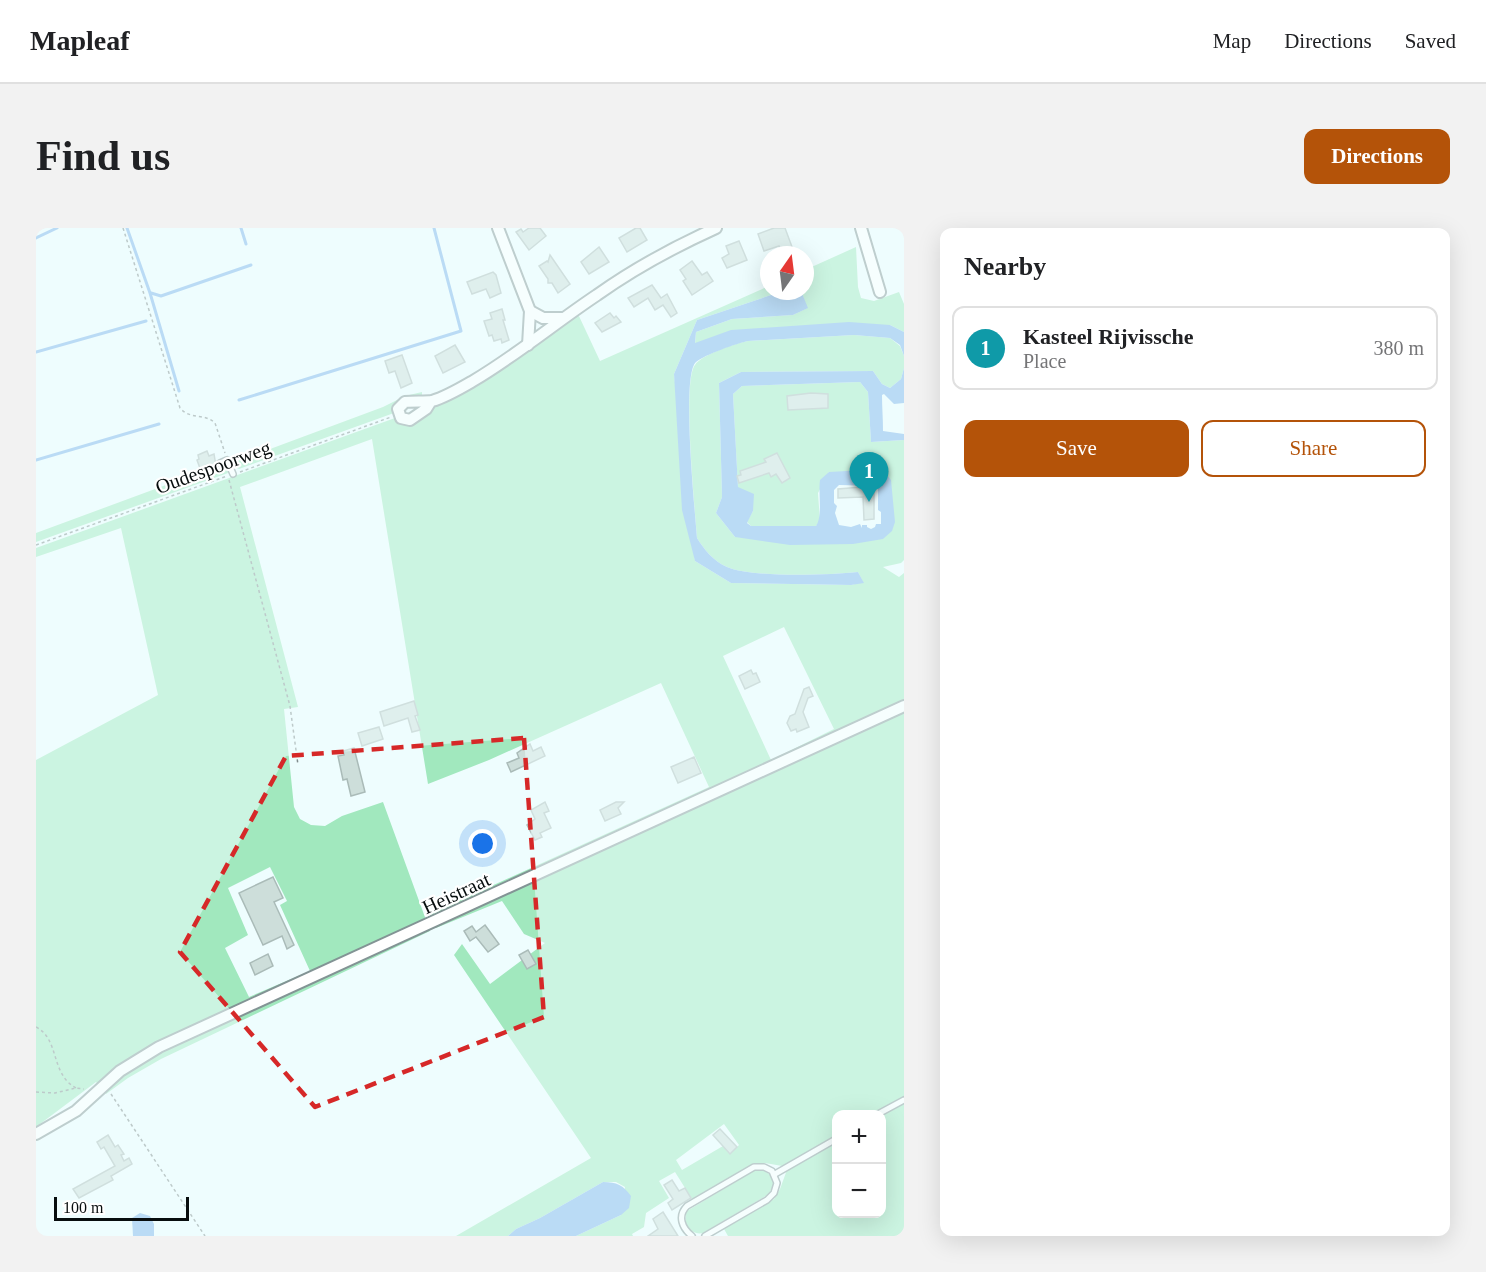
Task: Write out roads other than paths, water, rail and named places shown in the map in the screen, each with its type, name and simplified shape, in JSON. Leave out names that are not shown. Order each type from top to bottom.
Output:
[{"type":"street","points":[[498,228],[530,311],[528,345]]},
{"type":"street","points":[[399,414],[401,418],[410,420],[426,409],[431,401],[495,369],[563,318],[651,260],[675,246],[716,228]]},
{"type":"street","points":[[861,228],[880,292]]},
{"type":"street","points":[[530,311],[543,318],[563,318]]},
{"type":"street","name":"Heistraat","points":[[36,1134],[76,1111],[120,1071],[159,1047],[904,706]]},
{"type":"lane","points":[[220,463],[227,460],[231,475]]},
{"type":"lane","points":[[885,1110],[904,1100]]},
{"type":"lane","points":[[775,1174],[832,1142]]},
{"type":"lane","points":[[692,1236],[684,1228],[681,1220],[682,1212],[687,1206],[754,1167],[768,1168],[775,1174],[777,1183],[771,1197],[705,1236]]},
{"type":"water","points":[[760,299],[805,300],[808,308],[793,315],[732,319],[696,332],[695,343],[731,330],[849,322],[890,325],[904,332],[904,356],[900,345],[890,338],[854,335],[748,341],[700,359],[696,362],[692,372],[689,416],[697,538],[706,550],[717,561],[739,570],[791,575],[858,572],[864,583],[851,585],[731,583],[695,561],[682,510],[674,374],[697,320]]},
{"type":"water","points":[[904,368],[904,403],[894,404],[884,394],[882,395],[883,431],[904,434],[904,440],[871,442],[868,392],[860,382],[742,386],[733,394],[738,487],[754,494],[753,511],[747,523],[751,526],[816,526],[820,510],[820,480],[829,472],[882,469],[891,480],[895,522],[892,531],[883,539],[853,544],[790,545],[735,537],[716,513],[722,497],[719,383],[741,372],[873,371],[882,384],[890,388],[901,379]],"holes":[[[839,485],[878,486],[878,510],[881,512],[881,524],[876,524],[871,529],[867,525],[862,525],[862,528],[860,524],[851,527],[839,525],[835,513],[837,506],[834,503],[834,490]]]},
{"type":"water","points":[[603,1182],[619,1185],[631,1196],[629,1208],[621,1215],[576,1236],[508,1236],[516,1229]]},
{"type":"water","points":[[140,1213],[150,1216],[154,1224],[154,1236],[133,1236],[132,1218]]},
{"type":"waterway","points":[[36,238],[57,228]]},
{"type":"waterway","points":[[127,228],[150,293],[179,391]]},
{"type":"waterway","points":[[241,228],[246,244]]},
{"type":"waterway","points":[[239,400],[461,331],[434,228]]},
{"type":"waterway","points":[[151,293],[161,296],[251,265]]},
{"type":"waterway","points":[[36,352],[146,321]]},
{"type":"waterway","points":[[36,460],[159,424]]},
{"type":"place","name":"Kasteel Rijvissche","points":[[869,502]]}]
